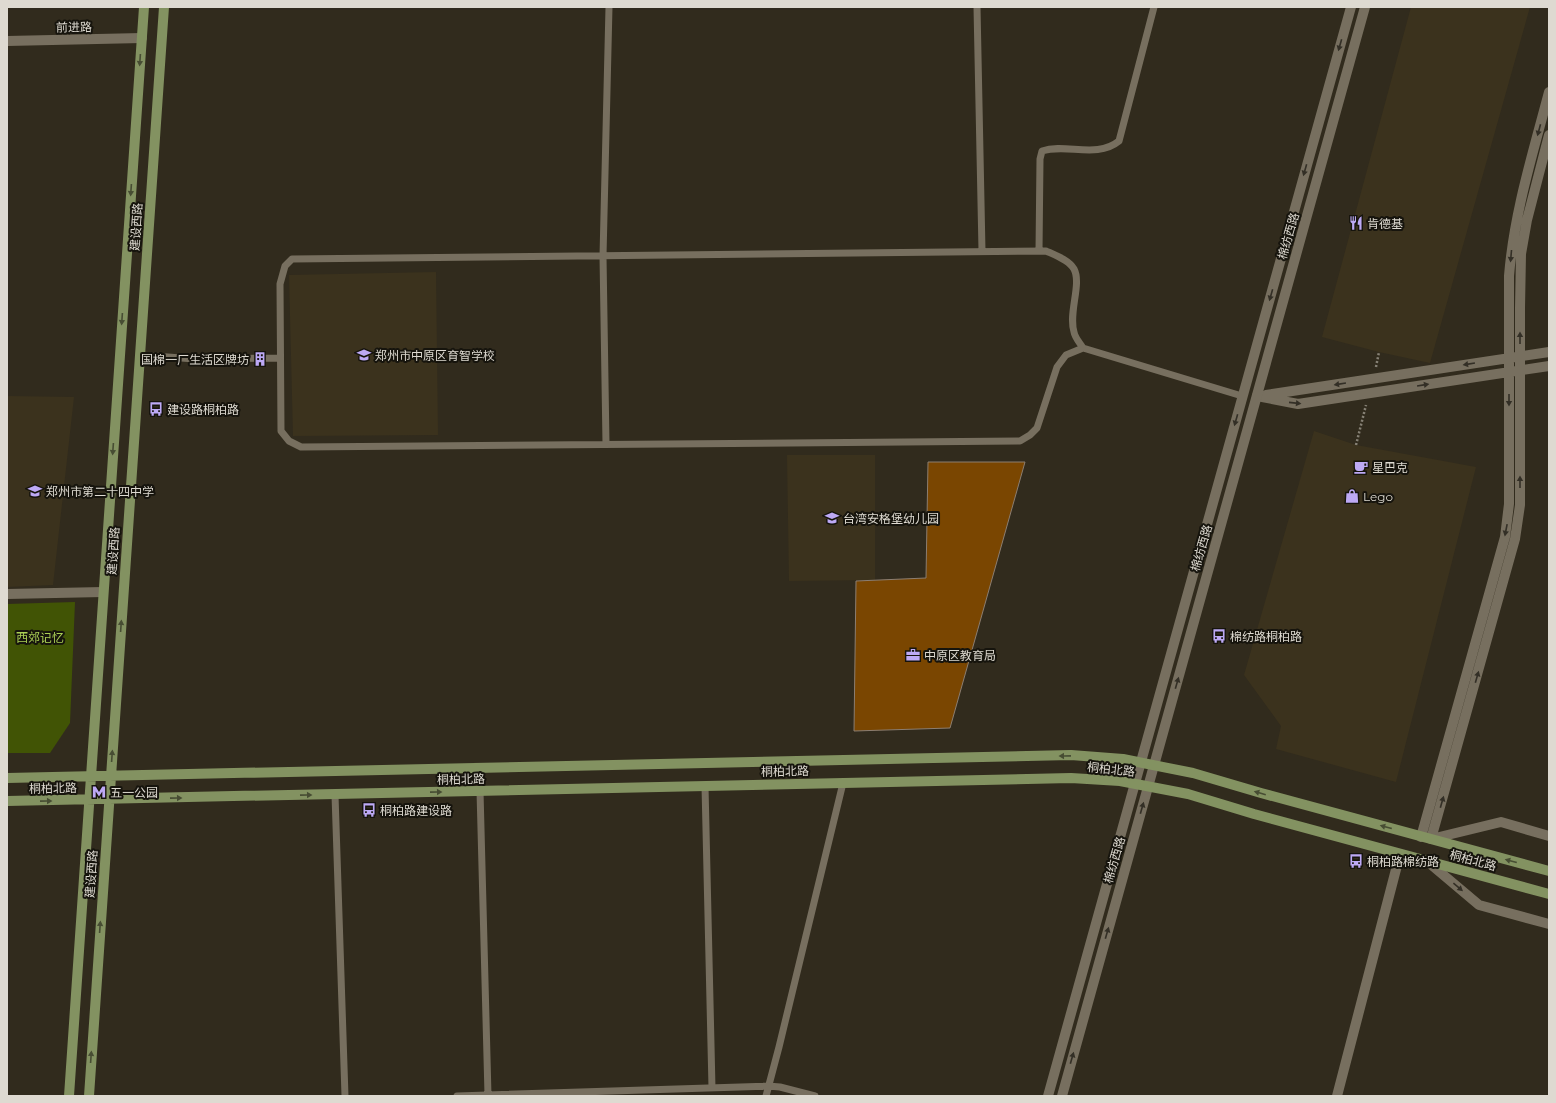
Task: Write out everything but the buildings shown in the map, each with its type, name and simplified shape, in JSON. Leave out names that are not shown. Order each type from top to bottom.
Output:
[{"type":"main road","name":"建设西路","points":[[69,1096],[144,7]]},
{"type":"main road","name":"建设西路","points":[[89,1096],[164,7]]},
{"type":"main road","name":"桐柏北路","points":[[7,778],[1063,756],[1099,757],[1154,765],[1193,773],[1260,793],[1549,871]]},
{"type":"main road","name":"桐柏北路","points":[[7,801],[109,800],[1071,778],[1120,781],[1188,794],[1254,814],[1549,894]]},
{"type":"street","name":"棉纺西路","points":[[1048,1096],[1351,7]]},
{"type":"street","name":"棉纺西路","points":[[1062,1096],[1365,7]]},
{"type":"street","name":"前进路","points":[[7,41],[142,38]]},
{"type":"street","points":[[1421,836],[1506,531],[1509,504],[1509,276],[1516,218],[1549,92]]},
{"type":"street","points":[[1549,135],[1526,220],[1522,254],[1520,505],[1516,533],[1431,839],[1501,822],[1549,836]]},
{"type":"street","points":[[1257,396],[1549,352]]},
{"type":"street","points":[[1257,396],[1298,404],[1549,366]]},
{"type":"street","points":[[7,594],[103,592]]},
{"type":"street","points":[[1337,1096],[1400,854]]},
{"type":"street","points":[[1428,862],[1479,905],[1549,924]]},
{"type":"lane","points":[[606,444],[603,256],[609,7]]},
{"type":"lane","points":[[977,7],[982,251]]},
{"type":"lane","points":[[1039,251],[1040,159],[1042,151],[1101,149],[1112,146],[1119,141],[1154,7]]},
{"type":"lane","points":[[1083,348],[1074,332],[1072,321],[1076,280],[1075,270],[1069,263],[1046,250],[292,259],[285,266],[280,284],[281,431],[289,441],[301,447],[1020,441],[1037,428],[1057,366],[1066,355],[1083,348],[1242,396]]},
{"type":"lane","points":[[140,355],[195,359],[280,358]]},
{"type":"lane","points":[[766,1096],[843,783]]},
{"type":"lane","points":[[705,786],[712,1088]]},
{"type":"lane","points":[[480,791],[488,1095]]},
{"type":"lane","points":[[335,795],[345,1096]]},
{"type":"lane","points":[[457,1096],[768,1086],[780,1087],[815,1096]]},
{"type":"shaded area","points":[[1411,7],[1530,7],[1430,363],[1379,352],[1322,337]]},
{"type":"shaded area","name":"郑州市中原区育智学校","points":[[436,272],[438,435],[293,436],[289,275]]},
{"type":"shaded area","name":"郑州市第二十四中学","points":[[7,396],[74,397],[53,585],[7,587]]},
{"type":"shaded area","points":[[1314,431],[1356,445],[1476,467],[1396,782],[1276,749],[1281,726],[1244,675]]},
{"type":"shaded area","name":"台湾安格堡幼儿园","points":[[787,455],[875,455],[875,580],[789,581]]},
{"type":"green space","name":"西郊记忆","points":[[75,602],[70,723],[50,753],[7,753],[7,604]]},
{"type":"place","name":"肯德基","points":[[1356,223]]},
{"type":"place","name":"郑州市中原区育智学校","points":[[364,355]]},
{"type":"place","name":"国棉一厂生活区牌坊","points":[[260,359]]},
{"type":"place","name":"建设路桐柏路","points":[[156,409]]},
{"type":"place","name":"星巴克","points":[[1361,467]]},
{"type":"place","name":"郑州市第二十四中学","points":[[35,491]]},
{"type":"place","name":"Lego","points":[[1352,496]]},
{"type":"place","name":"台湾安格堡幼儿园","points":[[832,518]]},
{"type":"place","name":"棉纺路桐柏路","points":[[1219,636]]},
{"type":"place","name":"中原区教育局","points":[[913,655]]},
{"type":"place","name":"五一公园","points":[[99,792]]},
{"type":"place","name":"桐柏路建设路","points":[[369,810]]},
{"type":"place","name":"桐柏路棉纺路","points":[[1356,861]]}]
